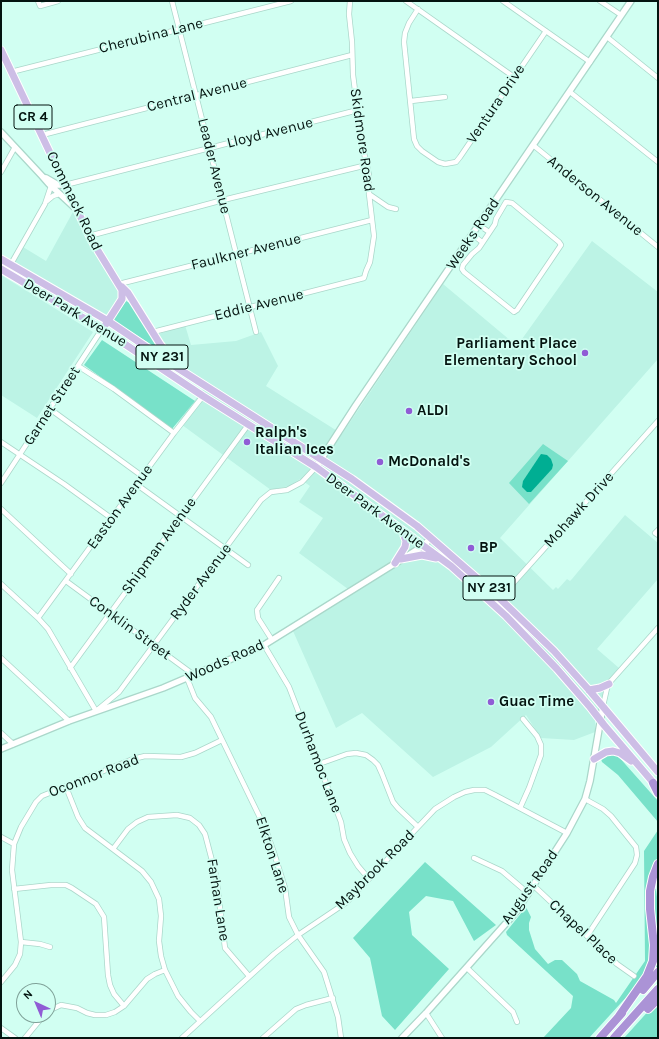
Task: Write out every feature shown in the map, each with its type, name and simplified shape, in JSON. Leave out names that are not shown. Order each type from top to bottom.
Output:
[{"type":"highway","points":[[655,786],[658,793]]},
{"type":"highway","points":[[619,1016],[647,976],[653,961],[654,945],[650,895],[653,877],[658,864]]},
{"type":"highway","points":[[600,1038],[658,972]]},
{"type":"highway","points":[[614,1038],[658,989]]},
{"type":"highway","points":[[622,1030],[658,999]]},
{"type":"main road","name":"Commack Road","points":[[1,50],[90,236],[123,292],[122,299],[102,329]]},
{"type":"main road","name":"Deer Park Avenue","points":[[1,259],[108,321],[179,369],[322,459],[417,526],[500,598],[554,651],[658,771]]},
{"type":"main road","name":"Deer Park Avenue","points":[[1,269],[102,329],[203,396],[316,467],[441,559],[465,579],[525,636],[567,680],[655,786]]},
{"type":"main road","name":"Commack Road","points":[[119,284],[128,293],[165,351],[179,369]]},
{"type":"main road","points":[[398,561],[405,547],[406,541],[402,530]]},
{"type":"main road","points":[[398,561],[422,555],[441,559]]},
{"type":"main road","points":[[589,690],[600,688],[609,684]]},
{"type":"main road","points":[[594,759],[606,752],[616,752],[622,754],[641,769]]},
{"type":"street","points":[[39,3],[58,1]]},
{"type":"street","name":"Leader Avenue","points":[[172,1],[256,332]]},
{"type":"street","name":"Cherubina Lane","points":[[11,72],[291,1]]},
{"type":"street","name":"Skidmore Road","points":[[350,1],[349,14],[353,75],[362,144],[367,165],[374,236],[370,262],[364,278]]},
{"type":"street","points":[[406,1],[514,77]]},
{"type":"street","points":[[503,1],[590,62]]},
{"type":"street","points":[[600,1],[621,15]]},
{"type":"street","name":"Weeks Road","points":[[316,467],[356,405],[631,1]]},
{"type":"street","points":[[418,9],[409,23],[405,33],[405,53],[411,101],[445,97]]},
{"type":"street","name":"Ventura Drive","points":[[411,101],[414,139],[417,146],[438,162],[450,164],[456,162],[546,31]]},
{"type":"street","points":[[607,37],[658,78]]},
{"type":"street","name":"Central Avenue","points":[[42,135],[352,55]]},
{"type":"street","points":[[570,92],[658,162]]},
{"type":"street","name":"Lloyd Avenue","points":[[65,185],[358,110]]},
{"type":"street","points":[[1,132],[51,186],[78,210]]},
{"type":"street","name":"Anderson Avenue","points":[[533,145],[658,247]]},
{"type":"street","points":[[1,172],[15,147]]},
{"type":"street","points":[[90,236],[223,200],[367,165]]},
{"type":"street","points":[[42,176],[58,185],[65,185]]},
{"type":"street","points":[[11,264],[45,204],[51,186]]},
{"type":"street","points":[[45,204],[53,196],[59,194]]},
{"type":"street","points":[[369,194],[388,207],[396,209]]},
{"type":"street","points":[[506,202],[509,202],[560,242],[561,245],[514,312],[462,269],[463,265],[490,232],[502,208],[506,202]]},
{"type":"street","name":"Faulkner Avenue","points":[[119,284],[372,220]]},
{"type":"street","points":[[480,224],[490,232]]},
{"type":"street","points":[[472,235],[482,242]]},
{"type":"street","name":"Eddie Avenue","points":[[153,332],[364,278]]},
{"type":"street","name":"Garnet Street","points":[[1,483],[102,329]]},
{"type":"street","points":[[78,366],[114,389],[174,433]]},
{"type":"street","name":"Easton Avenue","points":[[38,618],[136,484],[203,396]]},
{"type":"street","points":[[50,409],[142,476]]},
{"type":"street","name":"Mohawk Drive","points":[[500,598],[658,421]]},
{"type":"street","name":"Shipman Avenue","points":[[70,668],[248,425]]},
{"type":"street","points":[[1,442],[64,484],[111,518]]},
{"type":"street","name":"Ryder Avenue","points":[[96,711],[120,692],[261,500],[271,492],[287,490],[302,482],[316,467]]},
{"type":"street","points":[[136,484],[248,565]]},
{"type":"street","points":[[1,509],[71,574]]},
{"type":"street","points":[[658,530],[655,533],[658,535]]},
{"type":"street","name":"Woods Road","points":[[1,749],[69,721],[163,688],[264,645],[423,546],[431,538]]},
{"type":"street","points":[[272,640],[258,618],[257,610],[279,578]]},
{"type":"street","name":"Conklin Street","points":[[66,581],[194,675]]},
{"type":"street","points":[[1,584],[48,629],[96,711]]},
{"type":"street","points":[[603,706],[609,684],[658,628]]},
{"type":"street","name":"Durhamoc Lane","points":[[264,645],[289,687],[341,822],[344,839],[350,853],[358,866],[369,879]]},
{"type":"street","points":[[1,658],[69,721]]},
{"type":"street","name":"Elkton Lane","points":[[187,678],[195,698],[211,717],[266,830],[285,888],[289,917],[298,934],[324,972],[338,1017],[341,1038]]},
{"type":"street","name":"August Road","points":[[402,1038],[467,968],[516,912],[567,833],[585,799],[594,759],[603,706]]},
{"type":"street","points":[[520,808],[541,755],[541,745],[537,736],[523,719]]},
{"type":"street","points":[[1,733],[13,744]]},
{"type":"street","name":"Oconnor Road","points":[[1,982],[16,965],[20,954],[21,942],[12,870],[14,844],[21,827],[36,802],[42,796],[133,759],[146,756],[181,757],[195,753],[222,740]]},
{"type":"street","points":[[319,764],[347,754],[356,753],[366,755],[373,760],[380,770],[393,802],[418,827]]},
{"type":"street","points":[[66,787],[84,828],[142,871],[151,882],[159,899],[161,916],[159,941],[165,970],[178,996],[200,1021]]},
{"type":"street","name":"Maybrook Road","points":[[182,1038],[249,976],[298,934],[346,902],[435,809],[443,803],[465,792],[485,790],[567,833]]},
{"type":"street","points":[[585,799],[603,809],[611,816],[636,847],[637,855],[635,863],[587,936]]},
{"type":"street","name":"Farhan Lane","points":[[113,850],[128,829],[137,822],[148,818],[177,815],[190,818],[199,825],[205,834],[216,876],[225,948],[249,976]]},
{"type":"street","points":[[1,837],[14,844]]},
{"type":"street","points":[[474,858],[502,871],[529,894]]},
{"type":"street","points":[[14,889],[66,885],[96,904],[104,917],[110,985],[114,994],[124,1006]]},
{"type":"street","name":"Chapel Place","points":[[534,886],[617,964],[634,976]]},
{"type":"street","points":[[21,942],[40,944],[50,947]]},
{"type":"street","points":[[467,968],[513,1012],[517,1022]]},
{"type":"street","points":[[56,1008],[61,1005],[77,1008],[95,1015],[106,1015],[115,1012],[124,1006],[147,980],[155,974],[165,970]]},
{"type":"street","points":[[263,1038],[296,1008],[333,998]]},
{"type":"street","points":[[426,1013],[442,1038]]},
{"type":"street","points":[[25,1038],[37,1023]]},
{"type":"street","points":[[1,1028],[15,1038]]},
{"type":"shaded area","points":[[74,210],[119,289],[120,297],[107,316],[14,264],[23,247],[46,261]]},
{"type":"shaded area","points":[[592,241],[658,292],[658,359],[500,538],[553,590],[556,587],[558,589],[567,579],[570,581],[572,579],[625,515],[658,543],[658,579],[597,649],[619,668],[609,679],[601,710],[595,717],[595,732],[574,740],[541,738],[526,715],[491,747],[433,777],[362,713],[336,728],[293,631],[352,592],[299,553],[323,518],[299,502],[310,486],[300,479],[289,486],[271,490],[178,422],[208,383],[184,367],[170,354],[156,335],[185,325],[191,345],[236,341],[261,332],[278,366],[266,386],[342,434],[443,284],[517,346]]},
{"type":"shaded area","points":[[1,275],[93,332],[37,418],[1,395]]},
{"type":"shaded area","points":[[126,301],[130,303],[157,344],[155,347],[113,320]]},
{"type":"shaded area","points":[[102,340],[195,401],[172,429],[84,365]]},
{"type":"shaded area","points":[[543,444],[568,461],[529,504],[509,483]]},
{"type":"shaded area","points":[[541,454],[547,455],[551,459],[553,465],[552,469],[531,492],[527,492],[522,487],[523,481]]},
{"type":"shaded area","points":[[609,753],[618,756],[658,801],[658,822],[618,775],[602,762],[601,759]]},
{"type":"shaded area","points":[[658,830],[658,859],[651,876],[653,951],[641,981],[589,1038],[543,1038],[571,1008],[573,996],[507,935],[506,932],[526,907],[531,917],[529,930],[535,949],[548,964],[555,960],[562,960],[577,974],[580,981],[614,1000],[616,1003],[645,961],[644,851]]},
{"type":"shaded area","points":[[425,862],[496,925],[474,941],[453,901],[426,896],[409,912],[412,935],[449,969],[395,1030],[382,1016],[370,958],[353,938]]},
{"type":"shaded area","points":[[654,888],[656,889],[658,905],[658,966],[654,971],[653,897]]},
{"type":"shaded area","points":[[658,1003],[658,1038],[624,1038],[652,1007]]},
{"type":"place","name":"Parliament Place Elementary School","points":[[585,353]]},
{"type":"place","name":"ALDI","points":[[409,411]]},
{"type":"place","name":"Ralph's Italian Ices","points":[[247,442]]},
{"type":"place","name":"McDonald's","points":[[380,462]]},
{"type":"place","name":"BP","points":[[471,548]]},
{"type":"place","name":"Guac Time","points":[[491,702]]}]
